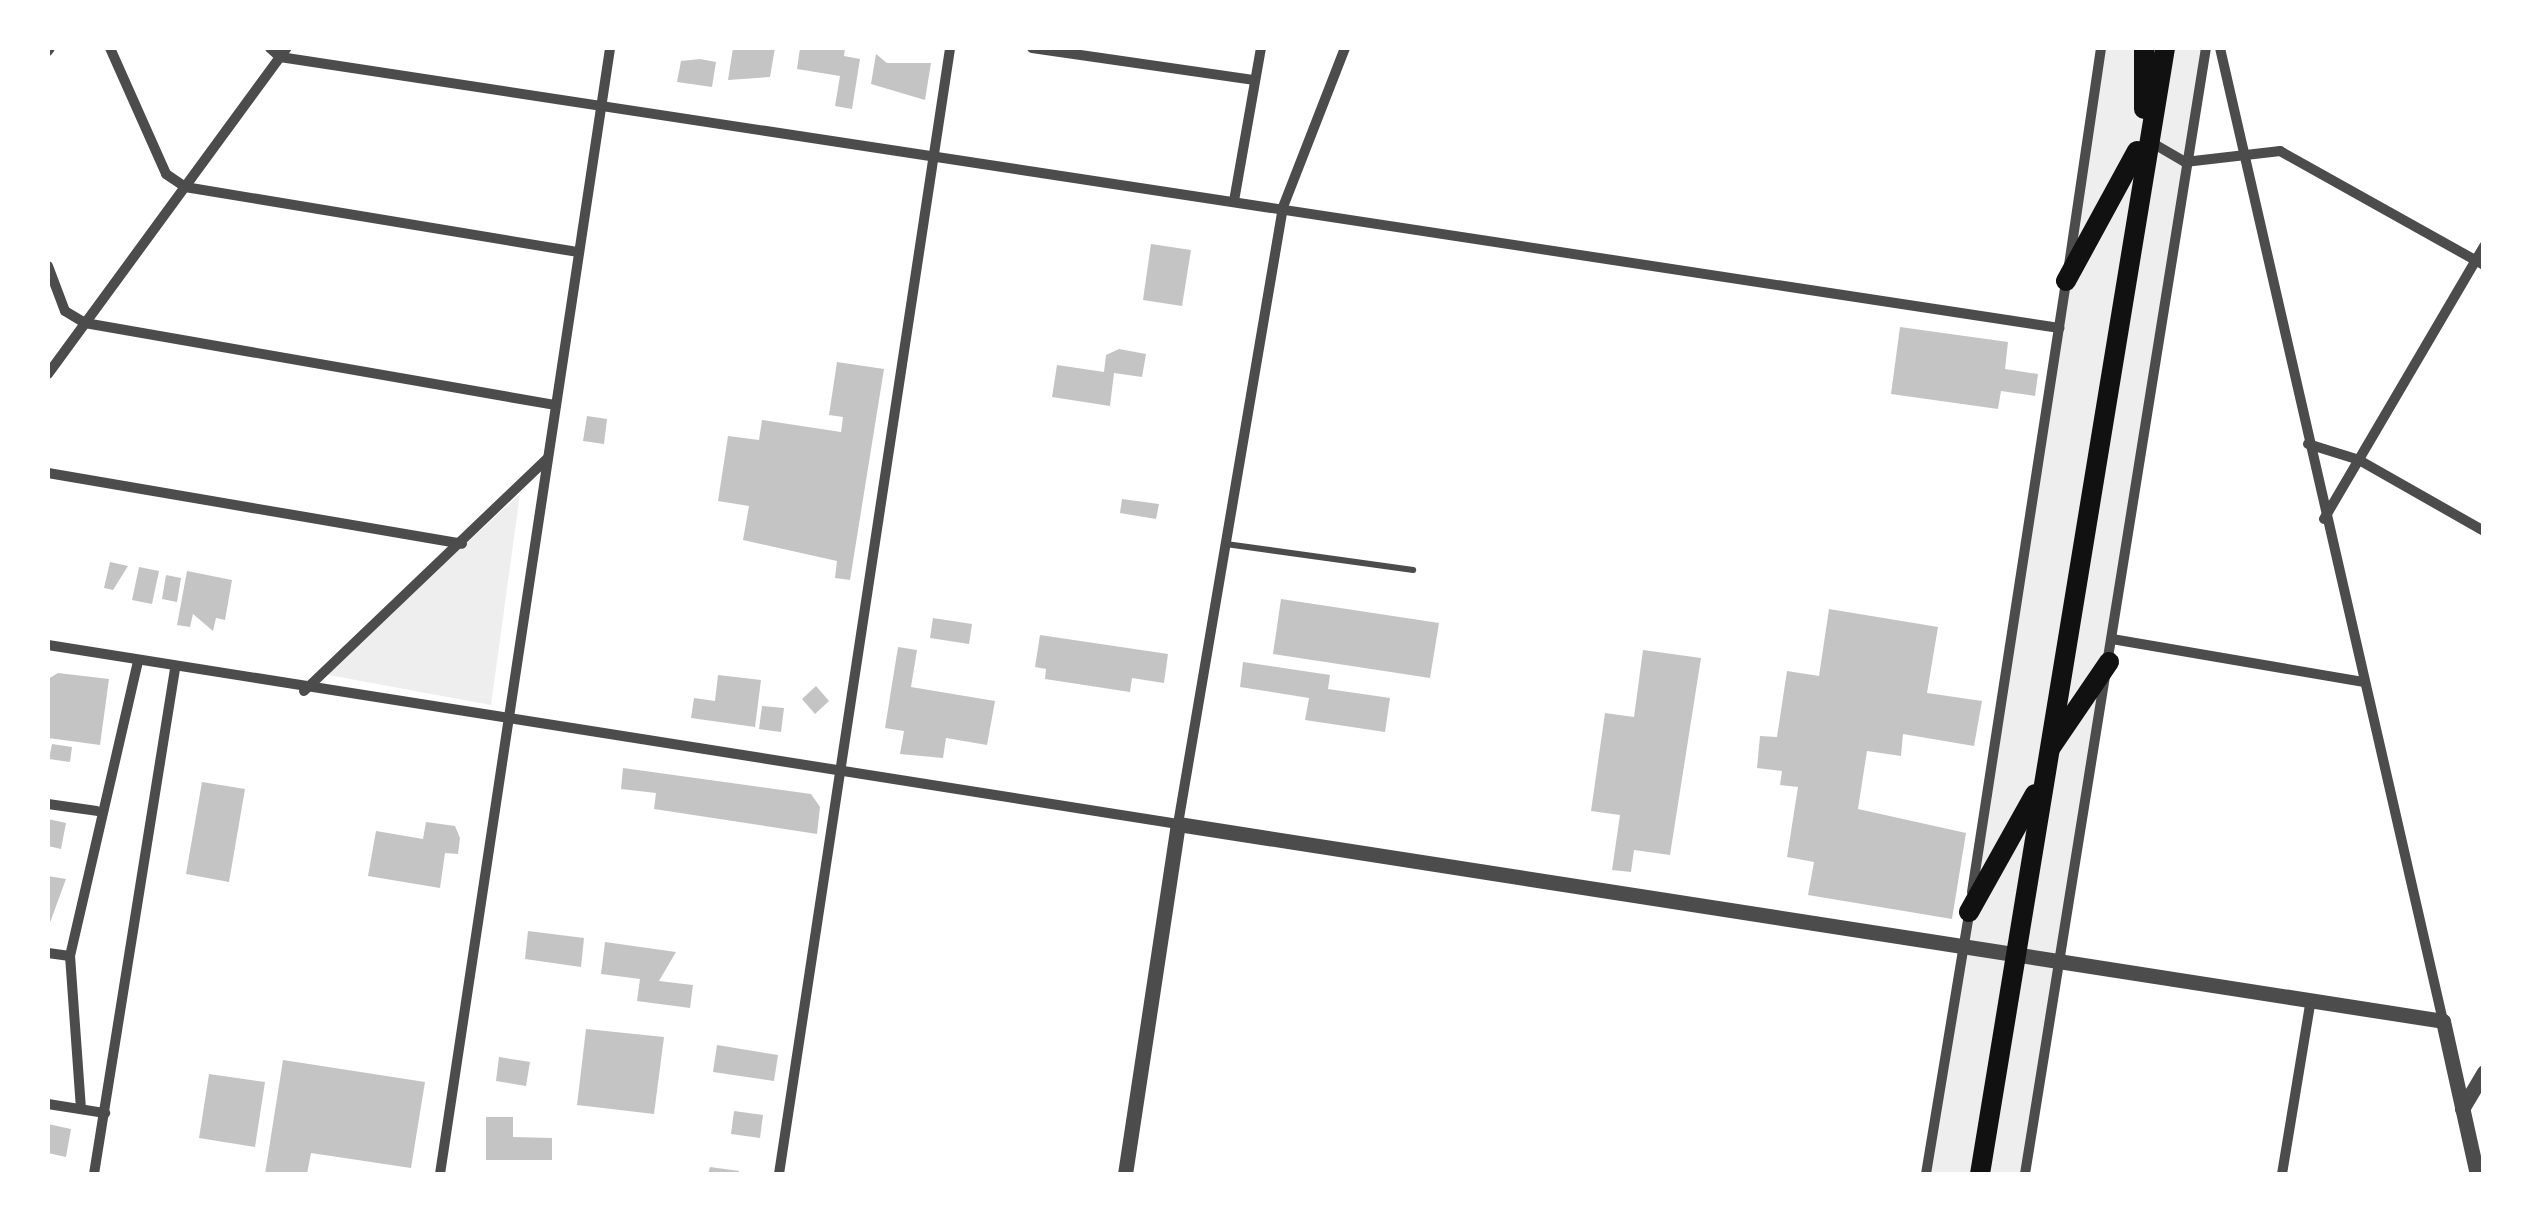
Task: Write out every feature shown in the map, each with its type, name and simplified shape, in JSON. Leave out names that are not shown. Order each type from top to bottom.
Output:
[{"type":"highway","points":[[2066,281],[2144,138],[2144,48]]},
{"type":"highway","points":[[1980,1174],[2144,138],[2165,48]]},
{"type":"highway","points":[[2048,753],[2109,662]]},
{"type":"highway","points":[[1970,912],[2043,779]]},
{"type":"street","points":[[110,48],[166,174],[185,187],[579,252]]},
{"type":"street","points":[[270,48],[934,157],[2060,328]]},
{"type":"street","points":[[440,1174],[610,48]]},
{"type":"street","points":[[779,1174],[950,48]]},
{"type":"street","points":[[1032,48],[1255,80]]},
{"type":"street","points":[[1234,201],[1261,48]]},
{"type":"street","points":[[1125,1174],[1178,824],[1283,207],[1346,48]]},
{"type":"street","points":[[1926,1174],[1970,912],[2100,48]]},
{"type":"street","points":[[2025,1174],[2109,662],[2184,162],[2206,48]]},
{"type":"street","points":[[2220,48],[2324,519],[2477,1174]]},
{"type":"street","points":[[48,374],[284,52]]},
{"type":"street","points":[[2144,138],[2184,162],[2245,148],[2280,151],[2479,262]]},
{"type":"street","points":[[2324,519],[2479,262],[2484,246]]},
{"type":"street","points":[[48,266],[65,311],[85,323],[556,405]]},
{"type":"street","points":[[2308,444],[2358,460],[2484,531]]},
{"type":"street","points":[[304,691],[548,458]]},
{"type":"street","points":[[48,473],[462,544]]},
{"type":"street","points":[[2112,639],[2364,682]]},
{"type":"street","points":[[48,645],[508,725],[2016,950],[2443,1021]]},
{"type":"street","points":[[81,1109],[70,956],[97,812],[138,662]]},
{"type":"street","points":[[94,1174],[175,669]]},
{"type":"street","points":[[48,804],[97,812]]},
{"type":"street","points":[[48,953],[70,956]]},
{"type":"street","points":[[2282,1174],[2311,999]]},
{"type":"street","points":[[2462,1108],[2484,1072]]},
{"type":"street","points":[[48,1104],[105,1113]]},
{"type":"lane","points":[[1226,544],[1413,570]]},
{"type":"shaded area","points":[[2101,48],[2206,48],[2025,1174],[1926,1174]]},
{"type":"shaded area","points":[[520,494],[491,705],[323,674]]},
{"type":"building","points":[[733,48],[775,48],[770,77],[728,80]]},
{"type":"building","points":[[800,48],[845,48],[844,56],[860,59],[852,109],[835,106],[840,76],[797,69]]},
{"type":"building","points":[[876,54],[887,63],[931,63],[925,100],[871,84]]},
{"type":"building","points":[[681,61],[716,62],[712,87],[677,82]]},
{"type":"building","points":[[1151,244],[1191,250],[1182,306],[1143,300]]},
{"type":"building","points":[[1900,327],[2008,342],[2005,369],[2038,374],[2035,396],[2001,391],[1998,409],[1891,394]]},
{"type":"building","points":[[1119,349],[1146,354],[1142,377],[1114,373],[1110,406],[1052,397],[1057,365],[1104,372],[1106,355]]},
{"type":"building","points":[[837,362],[884,369],[850,580],[835,578],[837,561],[743,540],[749,506],[718,501],[728,436],[759,440],[762,420],[841,432],[843,417],[829,415]]},
{"type":"building","points":[[587,416],[607,419],[604,444],[583,441]]},
{"type":"building","points":[[1122,499],[1159,504],[1156,519],[1120,513]]},
{"type":"building","points":[[110,562],[128,566],[113,590],[104,588]]},
{"type":"building","points":[[139,567],[159,571],[152,604],[132,600]]},
{"type":"building","points":[[187,571],[232,580],[225,620],[216,618],[213,631],[193,614],[190,627],[177,625]]},
{"type":"building","points":[[166,575],[181,578],[177,602],[162,599]]},
{"type":"building","points":[[1281,599],[1439,623],[1430,678],[1273,654]]},
{"type":"building","points":[[1829,609],[1938,627],[1927,693],[1982,701],[1974,746],[1903,734],[1901,756],[1867,751],[1858,809],[1966,833],[1952,919],[1808,895],[1814,862],[1787,857],[1798,787],[1780,785],[1782,771],[1757,768],[1760,736],[1777,737],[1787,671],[1819,676]]},
{"type":"building","points":[[933,618],[972,624],[969,644],[930,638]]},
{"type":"building","points":[[1040,635],[1168,654],[1164,683],[1132,678],[1130,692],[1045,679],[1046,669],[1035,667]]},
{"type":"building","points":[[898,647],[917,650],[911,687],[995,701],[987,745],[946,738],[943,758],[900,754],[904,731],[885,728]]},
{"type":"building","points":[[1643,650],[1701,658],[1670,855],[1634,850],[1631,872],[1612,870],[1620,815],[1591,811],[1605,713],[1634,717]]},
{"type":"building","points":[[1243,662],[1330,675],[1328,689],[1390,698],[1385,732],[1305,720],[1309,698],[1240,687]]},
{"type":"building","points":[[58,673],[109,679],[100,745],[48,738],[48,679]]},
{"type":"building","points":[[718,675],[761,680],[755,727],[691,718],[694,698],[715,701]]},
{"type":"building","points":[[816,686],[829,701],[815,714],[802,699]]},
{"type":"building","points":[[762,706],[784,708],[781,732],[759,729]]},
{"type":"building","points":[[52,744],[72,747],[70,762],[49,759]]},
{"type":"building","points":[[623,768],[811,794],[820,807],[817,834],[654,809],[656,793],[621,789]]},
{"type":"building","points":[[202,782],[245,789],[229,882],[186,874]]},
{"type":"building","points":[[48,819],[66,823],[61,849],[48,846]]},
{"type":"building","points":[[426,822],[455,826],[460,838],[458,854],[445,853],[440,888],[368,876],[376,831],[423,839]]},
{"type":"building","points":[[48,876],[66,879],[48,928]]},
{"type":"building","points":[[528,931],[584,938],[581,967],[525,959]]},
{"type":"building","points":[[605,942],[676,952],[659,981],[693,985],[690,1008],[637,1001],[640,979],[601,974]]},
{"type":"building","points":[[586,1029],[664,1037],[654,1114],[577,1105]]},
{"type":"building","points":[[717,1045],[778,1055],[774,1081],[713,1072]]},
{"type":"building","points":[[499,1057],[530,1062],[526,1086],[496,1081]]},
{"type":"building","points":[[283,1060],[425,1082],[411,1168],[311,1153],[307,1174],[265,1174]]},
{"type":"building","points":[[209,1074],[265,1082],[255,1147],[199,1138]]},
{"type":"building","points":[[734,1111],[763,1115],[760,1138],[731,1134]]},
{"type":"building","points":[[486,1117],[513,1117],[513,1137],[552,1138],[552,1160],[486,1160]]},
{"type":"building","points":[[48,1124],[71,1129],[66,1157],[48,1153]]},
{"type":"building","points":[[710,1167],[739,1171],[739,1174],[708,1174]]}]
